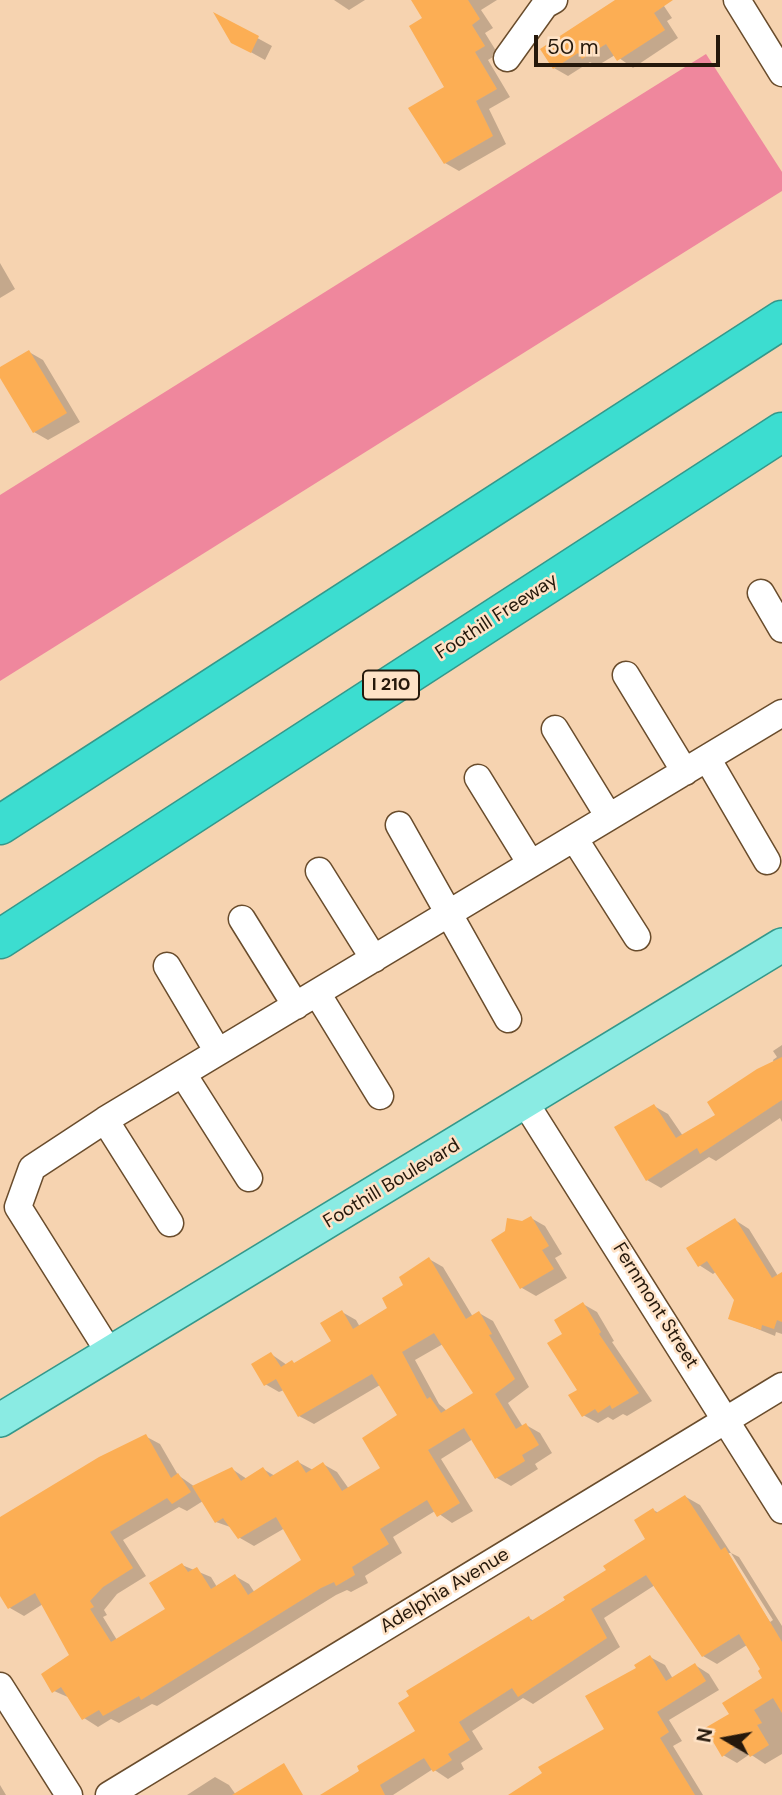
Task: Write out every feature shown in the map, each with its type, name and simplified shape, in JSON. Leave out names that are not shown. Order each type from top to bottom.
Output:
[{"type":"highway","points":[[0,825],[782,320]]},
{"type":"highway","name":"Foothill Freeway","points":[[0,939],[782,432]]},
{"type":"main road","name":"Foothill Boulevard","points":[[0,1420],[109,1352],[526,1104],[782,945]]},
{"type":"street","points":[[507,58],[545,5],[554,0]]},
{"type":"street","points":[[737,0],[782,73]]},
{"type":"street","points":[[761,593],[782,629]]},
{"type":"street","points":[[626,675],[768,861]]},
{"type":"street","points":[[109,1352],[18,1207],[32,1168],[218,1052],[782,713]]},
{"type":"street","points":[[555,729],[609,817]]},
{"type":"street","points":[[478,778],[531,864]]},
{"type":"street","points":[[399,825],[508,1019]]},
{"type":"street","points":[[574,838],[637,937]]},
{"type":"street","points":[[319,871],[374,959]]},
{"type":"street","points":[[242,919],[380,1096]]},
{"type":"street","points":[[167,966],[218,1052]]},
{"type":"street","points":[[183,1074],[249,1178]]},
{"type":"street","name":"Fernmont Street","points":[[526,1104],[782,1510]]},
{"type":"street","points":[[105,1121],[170,1223]]},
{"type":"street","name":"Adelphia Avenue","points":[[109,1795],[782,1386]]},
{"type":"street","points":[[0,1686],[69,1795]]},
{"type":"shaded area","points":[[706,54],[782,172],[782,191],[0,681],[0,495]]},
{"type":"building","points":[[411,0],[468,0],[480,19],[472,25],[485,46],[475,52],[497,89],[476,101],[493,136],[444,164],[408,108],[444,87],[409,26],[422,18]]},
{"type":"building","points":[[615,0],[673,0],[654,13],[665,30],[617,61],[606,44],[582,59],[578,53],[553,69],[540,49]]},
{"type":"building","points":[[213,12],[259,36],[251,53],[231,43]]},
{"type":"building","points":[[29,350],[67,413],[33,433],[0,378],[0,367]]},
{"type":"building","points":[[782,1057],[782,1100],[700,1154],[697,1148],[646,1181],[614,1127],[654,1104],[676,1138],[715,1115],[707,1102],[757,1069]]},
{"type":"building","points":[[531,1216],[549,1246],[542,1250],[554,1269],[520,1289],[491,1240],[505,1231],[507,1218],[522,1221]]},
{"type":"building","points":[[735,1218],[772,1278],[782,1272],[782,1322],[777,1320],[774,1329],[762,1325],[761,1330],[728,1319],[734,1300],[707,1261],[698,1267],[686,1248]]},
{"type":"building","points":[[429,1257],[466,1319],[479,1311],[492,1334],[489,1335],[515,1379],[495,1394],[516,1429],[526,1423],[539,1445],[522,1455],[525,1461],[495,1479],[464,1428],[428,1450],[460,1503],[437,1517],[427,1500],[380,1529],[389,1544],[352,1567],[355,1575],[336,1586],[334,1582],[321,1588],[141,1700],[139,1696],[103,1716],[99,1710],[82,1720],[61,1687],[52,1693],[41,1674],[69,1655],[35,1593],[8,1609],[0,1596],[0,1517],[99,1457],[146,1434],[171,1478],[178,1473],[191,1492],[172,1504],[167,1498],[110,1532],[133,1568],[103,1587],[90,1601],[94,1607],[90,1609],[111,1642],[165,1609],[149,1583],[182,1563],[188,1572],[197,1567],[211,1589],[235,1574],[248,1595],[301,1560],[276,1517],[238,1539],[223,1518],[215,1523],[192,1486],[232,1467],[241,1481],[263,1467],[270,1477],[298,1460],[306,1473],[323,1462],[342,1491],[380,1468],[362,1438],[397,1415],[372,1374],[298,1417],[276,1379],[264,1386],[251,1364],[271,1352],[281,1367],[292,1360],[294,1363],[331,1341],[320,1323],[342,1310],[353,1329],[387,1308],[382,1298],[403,1285],[399,1277]],"holes":[[[434,1333],[473,1393],[441,1413],[430,1397],[427,1399],[402,1352]]]},
{"type":"building","points":[[583,1302],[601,1332],[599,1334],[639,1393],[612,1409],[610,1405],[598,1413],[595,1409],[582,1417],[568,1395],[577,1390],[547,1343],[562,1334],[554,1320]]},
{"type":"building","points":[[685,1495],[721,1550],[725,1547],[782,1642],[782,1713],[773,1698],[754,1710],[762,1723],[757,1725],[769,1745],[750,1757],[741,1742],[722,1757],[705,1728],[729,1714],[722,1703],[762,1678],[758,1671],[760,1669],[739,1634],[702,1657],[646,1575],[591,1609],[607,1638],[518,1697],[512,1688],[459,1722],[470,1740],[448,1754],[452,1760],[433,1772],[424,1758],[380,1785],[385,1795],[320,1795],[359,1771],[357,1766],[415,1731],[398,1703],[409,1696],[406,1691],[529,1616],[531,1621],[565,1600],[563,1597],[606,1570],[603,1566],[645,1539],[634,1520],[653,1508],[656,1513]]},
{"type":"building","points":[[650,1655],[666,1681],[695,1663],[706,1681],[657,1712],[669,1732],[660,1738],[695,1795],[508,1795],[542,1773],[538,1767],[604,1729],[585,1696],[636,1668],[634,1665]]},
{"type":"building","points":[[284,1763],[303,1795],[232,1795]]}]
